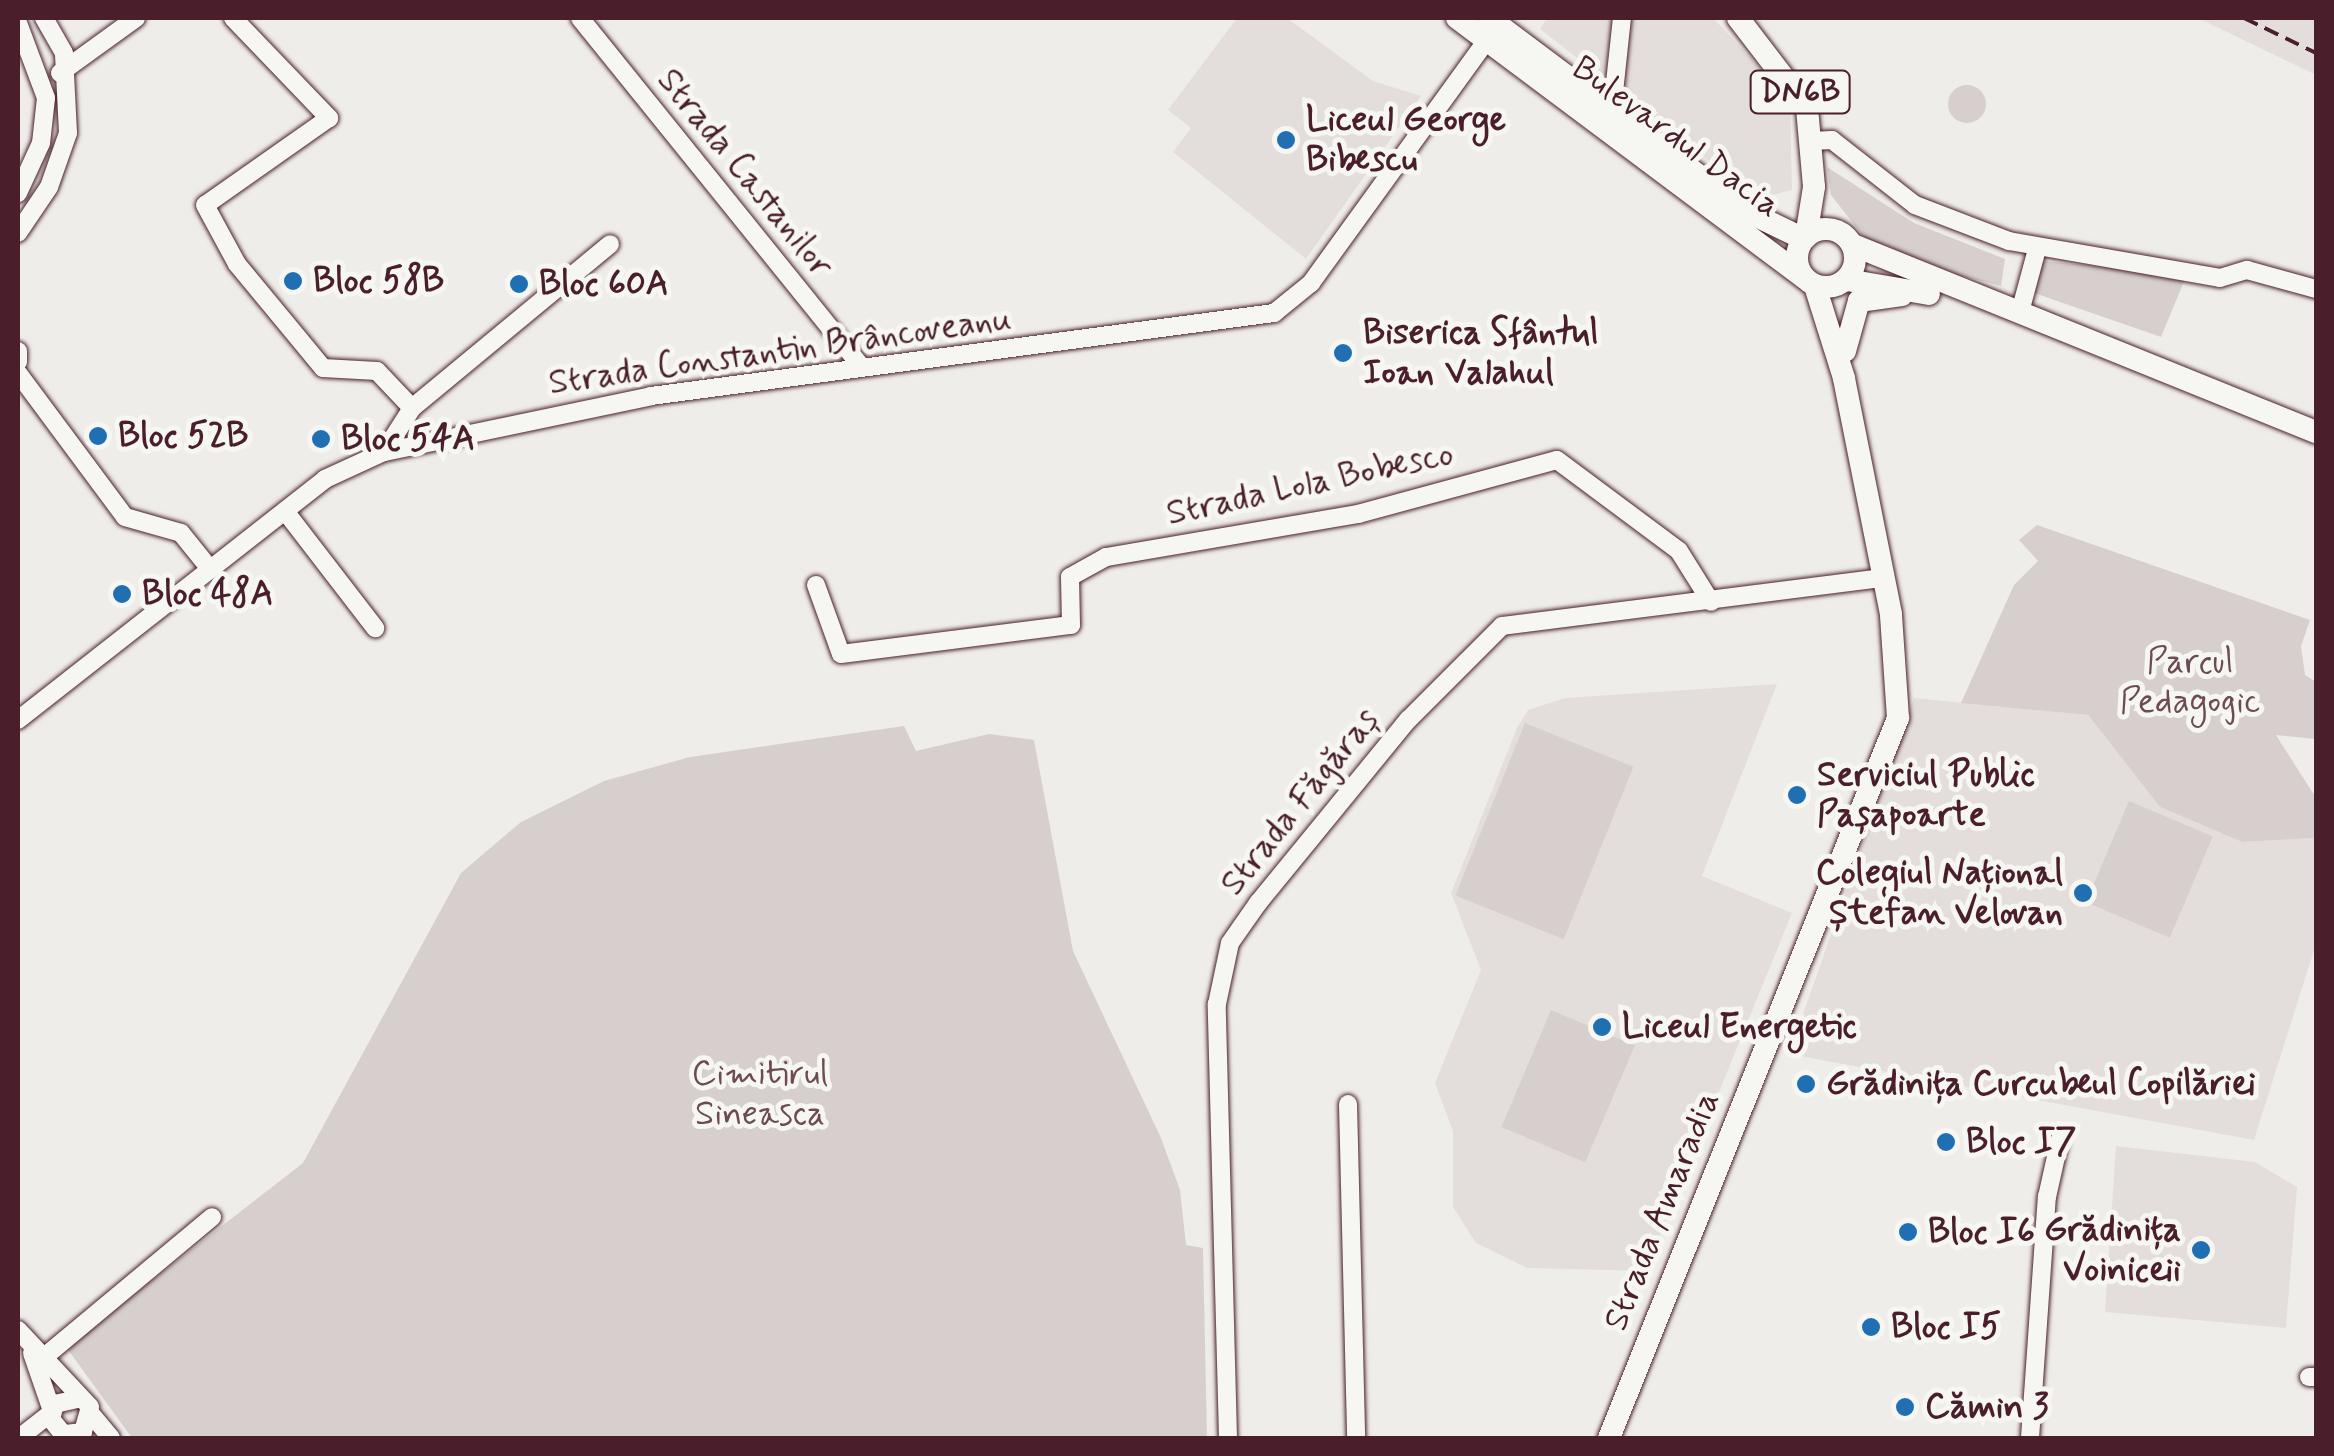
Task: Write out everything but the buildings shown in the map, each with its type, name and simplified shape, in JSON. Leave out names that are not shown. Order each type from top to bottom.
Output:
[{"type":"main road","name":"Bulevardul Dacia","points":[[1457,18],[1491,27],[1746,210],[1805,238],[1849,240],[2316,432]]},
{"type":"main road","name":"DN6B","points":[[1738,18],[1796,84],[1811,141],[1814,187],[1805,238]]},
{"type":"main road","name":"Bulevardul Dacia","points":[[1491,27],[1826,282],[1937,296],[2020,312]]},
{"type":"main road","name":"DN6B","points":[[1814,187],[1849,240]]},
{"type":"main road","name":"Bulevardul Dacia","points":[[1805,238],[1826,282]]},
{"type":"main road","points":[[1826,282],[1849,240]]},
{"type":"main road","name":"Strada Amaradia","points":[[1826,282],[1845,351],[1844,378]]},
{"type":"main road","name":"Strada Amaradia","points":[[1609,1438],[1898,718],[1884,578],[1826,282]]},
{"type":"main road","points":[[1845,351],[1859,302],[1937,296]]},
{"type":"street","points":[[18,233],[64,149],[68,69],[44,18]]},
{"type":"street","points":[[44,80],[68,69],[136,18]]},
{"type":"street","points":[[234,18],[329,118],[206,205],[237,264],[322,368],[377,371],[412,408]]},
{"type":"street","name":"Strada Castanilor","points":[[580,18],[862,368]]},
{"type":"street","points":[[1612,111],[1622,18]]},
{"type":"street","points":[[18,23],[44,80],[40,144],[18,194]]},
{"type":"street","name":"Strada Constantin Brâncoveanu","points":[[18,720],[325,479],[384,452],[651,396],[1274,312],[1311,282],[1491,27]]},
{"type":"street","points":[[1811,141],[1832,140],[1945,220],[2037,249],[2220,278],[2247,270],[2316,288]]},
{"type":"street","points":[[384,452],[412,408],[610,244]]},
{"type":"street","points":[[2020,312],[2037,249]]},
{"type":"street","points":[[18,351],[18,362]]},
{"type":"street","points":[[18,373],[125,517],[181,533],[210,569]]},
{"type":"street","name":"Strada Lola Bobesco","points":[[816,585],[832,650],[861,654],[1072,625],[1076,569],[1395,506],[1557,460],[1679,551],[1711,602]]},
{"type":"street","points":[[285,511],[375,628]]},
{"type":"street","name":"Strada Făgăraș","points":[[1228,1438],[1218,1004],[1230,943],[1482,638],[1536,619],[1711,602],[1884,578]]},
{"type":"street","points":[[1348,1104],[1356,1438]]},
{"type":"street","points":[[2030,1438],[2047,1197],[2060,1138]]},
{"type":"street","points":[[43,1358],[212,1217]]},
{"type":"street","points":[[23,1337],[111,1438]]},
{"type":"street","points":[[23,1337],[65,1437],[92,1414]]},
{"type":"street","points":[[19,1438],[66,1396],[80,1398]]},
{"type":"shaded area","name":"Liceul George Bibescu","points":[[1237,18],[1287,18],[1373,81],[1421,96],[1306,259],[1173,152],[1191,128],[1168,110]]},
{"type":"shaded area","points":[[1547,18],[1713,18],[1790,100],[1792,190],[1757,199],[1540,29]]},
{"type":"shaded area","points":[[2198,18],[2316,18],[2316,75]]},
{"type":"shaded area","name":"Liceul Energetic","points":[[1777,684],[1702,876],[1792,913],[1646,1271],[1527,1268],[1476,1243],[1453,1207],[1453,1131],[1435,1083],[1481,970],[1451,893],[1517,728],[1528,710],[1565,698]]},
{"type":"shaded area","name":"Colegiul Național Ștefan Velovan","points":[[1914,698],[2088,715],[2160,807],[2242,842],[2316,838],[2316,944],[2254,1140],[1789,1054]]},
{"type":"shaded area","name":"Grădinița Voiniceii","points":[[2116,1146],[2255,1162],[2297,1187],[2286,1328],[2105,1312]]},
{"type":"green space","points":[[1967,85],[1980,91],[1986,104],[1980,117],[1967,123],[1954,117],[1948,104],[1954,91]]},
{"type":"green space","points":[[1827,167],[1914,223],[2005,259],[2001,286],[1877,254],[1831,195]]},
{"type":"green space","points":[[2041,261],[2185,279],[2161,337],[2031,292]]},
{"type":"green space","name":"Parcul Pedagogic","points":[[2037,525],[2310,620],[2301,646],[2305,675],[2316,682],[2316,739],[2276,735],[2316,798],[2316,838],[2242,842],[2160,807],[2088,715],[1961,703],[2014,585],[2038,561],[2019,540]]},
{"type":"green space","points":[[1525,723],[1633,767],[1564,939],[1455,895]]},
{"type":"green space","name":"Cimitirul Sineasca","points":[[904,726],[916,751],[989,734],[1034,740],[1073,951],[1161,1138],[1180,1190],[1186,1245],[1203,1248],[1207,1438],[132,1438],[66,1347],[303,1163],[461,873],[521,822],[604,781],[690,757]]},
{"type":"green space","points":[[2129,801],[2213,837],[2170,938],[2086,902]]},
{"type":"green space","points":[[1551,1010],[1635,1046],[1585,1162],[1501,1127]]},
{"type":"railway","points":[[2244,18],[2316,53]]},
{"type":"place","name":"Liceul George Bibescu","points":[[1286,140]]},
{"type":"place","name":"Bloc 58B","points":[[293,281]]},
{"type":"place","name":"Bloc 60A","points":[[519,284]]},
{"type":"place","name":"Biserica Sfântul Ioan Valahul","points":[[1343,353]]},
{"type":"place","name":"Bloc 52B","points":[[98,436]]},
{"type":"place","name":"Bloc 54A","points":[[321,439]]},
{"type":"place","name":"Bloc 48A","points":[[122,594]]},
{"type":"place","name":"Serviciul Public Pașapoarte","points":[[1797,795]]},
{"type":"place","name":"Colegiul Național Ștefan Velovan","points":[[2083,893]]},
{"type":"place","name":"Liceul Energetic","points":[[1602,1027]]},
{"type":"place","name":"Grădinița Curcubeul Copilăriei","points":[[1806,1084]]},
{"type":"place","name":"Bloc I7","points":[[1946,1142]]},
{"type":"place","name":"Bloc I6","points":[[1908,1232]]},
{"type":"place","name":"Grădinița Voiniceii","points":[[2201,1250]]},
{"type":"place","name":"Bloc I5","points":[[1871,1327]]},
{"type":"place","name":"Cămin 3","points":[[1905,1407]]}]
